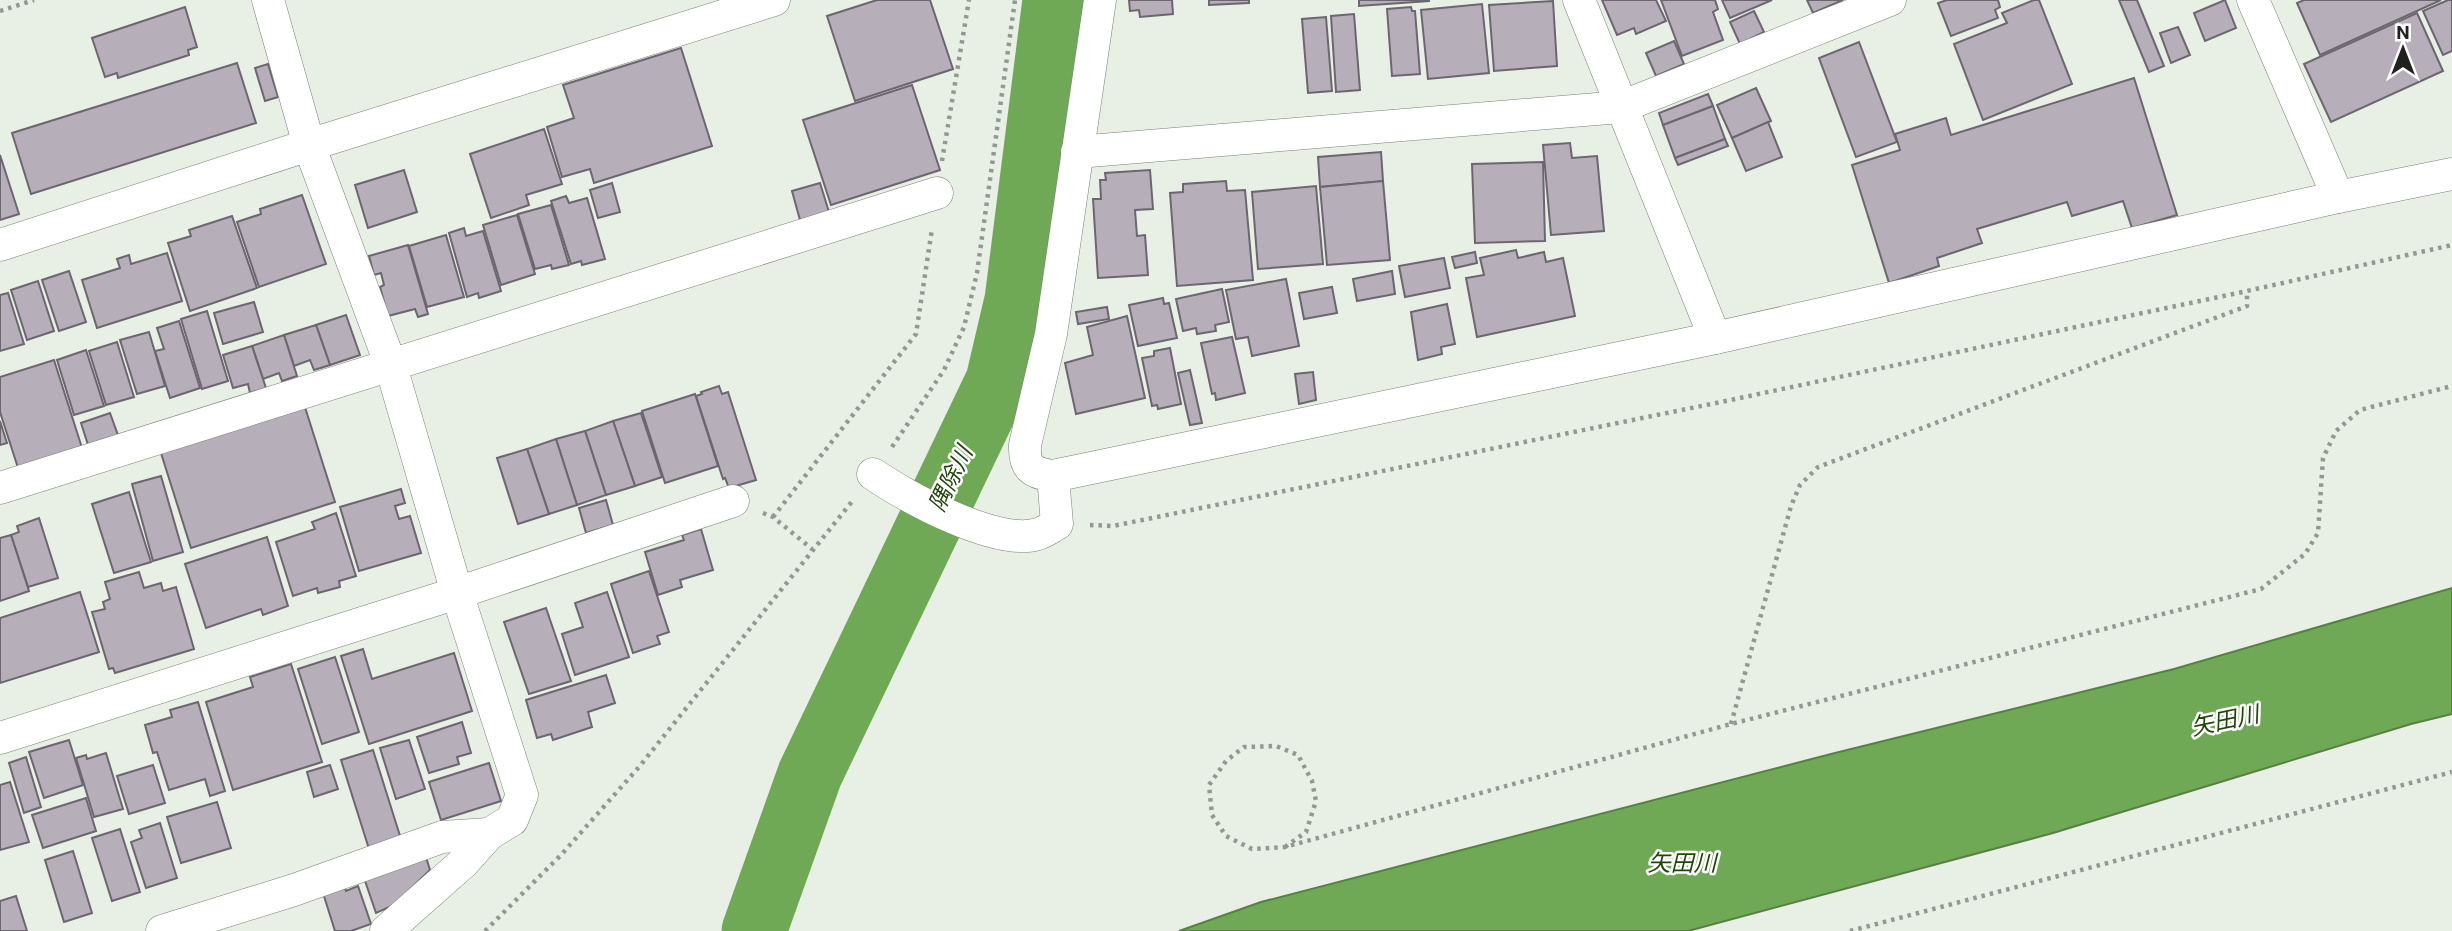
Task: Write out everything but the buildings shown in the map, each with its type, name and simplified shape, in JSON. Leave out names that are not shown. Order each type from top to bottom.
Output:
[{"type":"street","points":[[268,0],[309,145],[390,363],[457,593],[522,795],[512,820],[489,834],[463,863],[386,931]]},
{"type":"street","points":[[0,246],[309,145],[774,0]]},
{"type":"street","points":[[1100,0],[1051,334],[1025,445],[1025,458],[1030,468],[1040,474],[1054,476],[1715,338],[2452,174]]},
{"type":"street","points":[[1579,0],[1715,338]]},
{"type":"street","points":[[1077,152],[1621,107],[1890,0]]},
{"type":"street","points":[[2253,0],[2339,197]]},
{"type":"street","points":[[0,488],[390,363],[937,193]]},
{"type":"street","points":[[881,480],[975,527],[993,533],[1036,534],[1057,524],[1054,476]]},
{"type":"street","points":[[0,738],[457,593],[733,501]]},
{"type":"street","points":[[162,931],[294,890],[442,837],[489,834]]},
{"type":"path","points":[[0,11],[34,0]]},
{"type":"path","points":[[813,549],[774,517],[916,334],[969,0]]},
{"type":"path","points":[[485,931],[561,855],[639,768],[813,549],[881,480],[944,370],[964,327],[977,273],[1015,0]]},
{"type":"path","points":[[1057,524],[1114,526],[2247,291],[2452,245]]},
{"type":"path","points":[[1731,723],[1791,506],[1800,485],[1818,467],[2247,306],[2247,291]]},
{"type":"path","points":[[1285,847],[1306,832],[1317,801],[1312,780],[1298,755],[1276,746],[1244,747],[1226,761],[1209,785],[1212,815],[1226,836],[1252,849],[1285,847],[1731,723],[2261,589],[2305,554],[2319,533],[2323,458],[2336,431],[2360,410],[2452,386]]},
{"type":"path","points":[[1850,931],[2452,772]]},
{"type":"water","name":"矢田川","points":[[2452,588],[2452,714],[2411,724],[2053,833],[1688,931],[1179,931],[1261,902],[1831,754],[2174,669]]},
{"type":"waterway","name":"隅除川","points":[[754,931],[810,774],[998,381],[1017,300],[1055,0]]}]
